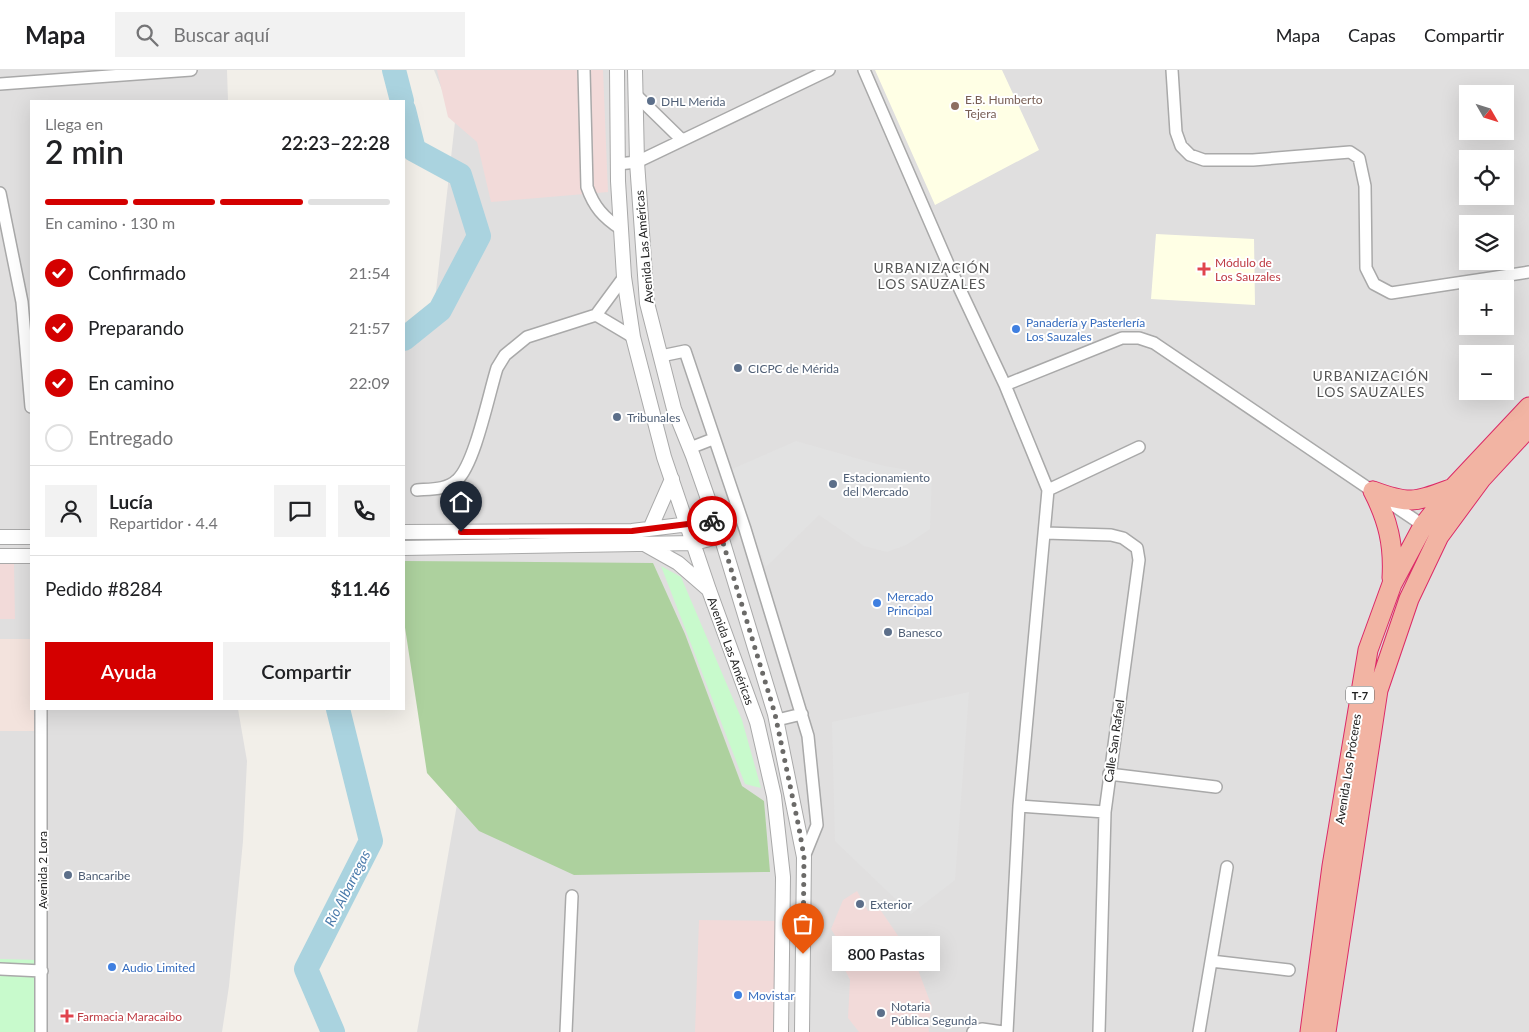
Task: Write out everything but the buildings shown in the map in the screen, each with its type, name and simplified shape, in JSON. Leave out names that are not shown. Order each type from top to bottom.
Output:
[{"type":"highway","name":"Avenida Los Próceres","points":[[1326,1032],[1378,690],[1431,531],[1453,488],[1529,407]]},
{"type":"highway","name":"Avenida Los Próceres","points":[[1310,1032],[1332,866],[1368,650],[1392,584],[1431,531],[1529,427]]},
{"type":"highway","points":[[1373,491],[1400,501],[1411,502],[1453,488]]},
{"type":"highway","name":"T-7","points":[[1373,491],[1391,535],[1394,552],[1392,584]]},
{"type":"street","points":[[0,84],[137,72],[191,70]]},
{"type":"street","points":[[584,70],[587,186],[593,203],[603,217],[621,229]]},
{"type":"street","name":"Avenida Las Américas","points":[[617,70],[621,229],[624,277],[633,337],[672,480],[709,590],[757,722],[774,796],[782,877],[781,1032]]},
{"type":"street","name":"Avenida Las Américas","points":[[635,70],[637,162],[647,303],[674,409],[721,536],[777,720],[804,857],[802,1032]]},
{"type":"street","points":[[618,164],[637,162],[829,70]]},
{"type":"street","points":[[864,70],[949,266],[1005,385],[1048,490],[1019,806],[1005,1032],[982,1029],[972,1032]]},
{"type":"street","points":[[1172,70],[1176,132],[1181,146],[1190,155],[1204,160],[1253,160],[1350,152],[1359,158],[1365,186],[1366,268],[1374,284],[1391,293],[1529,272]]},
{"type":"street","points":[[636,95],[682,140]]},
{"type":"street","points":[[0,193],[1,209],[22,302],[30,395]]},
{"type":"street","points":[[417,490],[444,487],[457,480],[469,462],[497,368],[505,354],[515,344],[527,337],[596,315],[624,277]]},
{"type":"street","points":[[596,315],[633,337]]},
{"type":"street","points":[[1005,385],[1122,338],[1139,338],[1154,343],[1431,531]]},
{"type":"street","points":[[661,356],[685,350],[713,439],[745,529],[802,714],[808,736],[817,825],[804,857]]},
{"type":"street","points":[[690,448],[713,439]]},
{"type":"street","points":[[1048,490],[1138,448]]},
{"type":"street","points":[[650,529],[672,480]]},
{"type":"street","points":[[405,532],[632,531],[714,521]]},
{"type":"street","name":"Calle San Rafael","points":[[1045,533],[1111,535],[1123,538],[1136,548],[1139,560],[1105,812],[1099,1032]]},
{"type":"street","points":[[405,548],[694,543],[721,536]]},
{"type":"street","points":[[0,537],[30,537]]},
{"type":"street","points":[[640,545],[678,563],[709,590]]},
{"type":"street","points":[[0,556],[30,556]]},
{"type":"street","name":"Avenida 2 Lora","points":[[41,710],[42,1032]]},
{"type":"street","points":[[777,720],[802,714]]},
{"type":"street","points":[[1109,774],[1216,787]]},
{"type":"street","points":[[1019,806],[1105,812]]},
{"type":"street","points":[[1199,1032],[1227,868]]},
{"type":"street","points":[[566,1032],[572,896]]},
{"type":"street","points":[[1211,961],[1289,970]]},
{"type":"street","points":[[0,969],[42,971]]},
{"type":"shaded area","points":[[0,70],[227,70],[228,100],[30,100],[30,710],[238,710],[247,761],[243,841],[229,986],[222,1032],[0,1032]]},
{"type":"shaded area","points":[[434,70],[1529,70],[1529,1032],[417,1032],[459,793],[405,619],[405,339],[435,300],[455,122]]},
{"type":"shaded area","points":[[437,70],[603,70],[608,192],[491,202],[477,142],[448,117]]},
{"type":"shaded area","name":"E.B. Humberto Tejera","points":[[875,70],[1002,70],[1039,150],[935,205]]},
{"type":"shaded area","name":"Módulo de Los Sauzales","points":[[1156,234],[1254,239],[1255,305],[1151,299]]},
{"type":"shaded area","name":"Estacionamiento del Mercado","points":[[796,441],[884,466],[932,474],[930,529],[906,545],[887,552],[864,546],[819,515],[766,567],[730,470]]},
{"type":"shaded area","points":[[0,563],[14,563],[15,619],[0,619]]},
{"type":"shaded area","points":[[0,639],[30,639],[30,710],[36,710],[35,731],[0,731]]},
{"type":"shaded area","points":[[969,692],[955,880],[911,914],[835,841],[832,722]]},
{"type":"shaded area","points":[[857,891],[868,911],[877,905],[914,959],[932,1007],[928,1024],[929,1032],[859,1032],[848,1018],[850,980],[836,951],[841,945],[831,929],[843,900]]},
{"type":"shaded area","points":[[699,920],[780,921],[777,1032],[695,1032]]},
{"type":"green space","points":[[405,561],[653,563],[685,634],[742,786],[764,801],[770,872],[574,875],[479,831],[427,773],[405,628]]},
{"type":"green space","points":[[661,566],[681,577],[742,720],[761,788],[745,784]]},
{"type":"green space","points":[[0,959],[39,960],[37,1032],[0,1032]]},
{"type":"waterway","name":"Río Albarregas","points":[[394,70],[402,100]]},
{"type":"waterway","name":"Río Albarregas","points":[[405,114],[414,150],[460,175],[479,236],[440,310],[405,338]]},
{"type":"waterway","name":"Río Albarregas","points":[[333,1032],[306,969],[371,841],[338,710]]},
{"type":"way so far","points":[[712,521],[714,521],[721,536],[777,720],[804,857],[803,954]]},
{"type":"place","name":"DHL Merida","points":[[651,101]]},
{"type":"place","name":"E.B. Humberto Tejera","points":[[955,106]]},
{"type":"place","name":"Módulo de Los Sauzales","points":[[1204,269]]},
{"type":"place","name":"Panadería y Pasterlería Los Sauzales","points":[[1016,329]]},
{"type":"place","name":"CICPC de Mérida","points":[[738,368]]},
{"type":"place","name":"Tribunales","points":[[617,417]]},
{"type":"place","name":"Estacionamiento del Mercado","points":[[833,484]]},
{"type":"place","name":"Mercado Principal","points":[[877,603]]},
{"type":"place","name":"Banesco","points":[[888,632]]},
{"type":"place","name":"Bancaribe","points":[[68,875]]},
{"type":"place","name":"Exterior","points":[[860,904]]},
{"type":"place","name":"800 Pastas","points":[[803,954]]},
{"type":"place","name":"Audio Limited","points":[[112,967]]},
{"type":"place","name":"Movistar","points":[[738,995]]},
{"type":"place","name":"Notaria Pública Segunda","points":[[881,1013]]},
{"type":"place","name":"Farmacia Maracaibo","points":[[67,1016]]},
{"type":"district","name":"URBANIZACIÓN LOS SAUZALES","points":[[932,276]]},
{"type":"district","name":"URBANIZACIÓN LOS SAUZALES","points":[[1371,384]]},
{"type":"route","points":[[461,532],[632,531],[712,521]]}]
